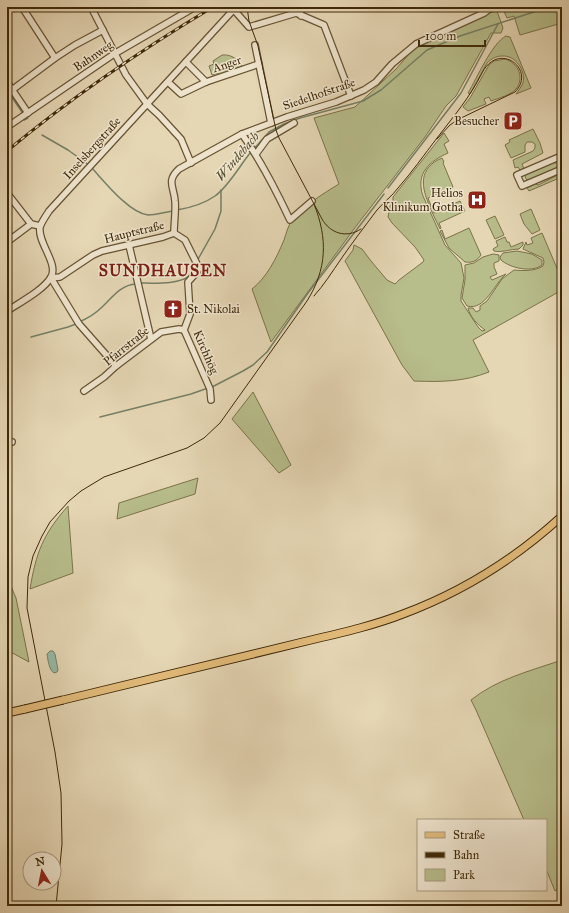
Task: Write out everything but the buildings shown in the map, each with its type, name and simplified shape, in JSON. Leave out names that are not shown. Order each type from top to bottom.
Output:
[{"type":"main road","points":[[7,713],[316,639],[355,629],[402,614],[435,601],[484,576],[529,545],[562,516]]},
{"type":"street","points":[[22,7],[55,58]]},
{"type":"street","points":[[91,7],[126,75],[147,104],[181,139],[191,163]]},
{"type":"street","name":"Bahnweg","points":[[7,127],[114,54],[195,7]]},
{"type":"street","points":[[298,7],[301,16]]},
{"type":"street","name":"Siedelhofstraße","points":[[191,163],[242,134],[351,96],[369,87],[402,55],[416,44],[484,13],[492,7]]},
{"type":"street","points":[[235,8],[249,28],[296,13],[324,25],[351,96]]},
{"type":"street","name":"Inselsbergstraße","points":[[40,226],[49,211],[235,8]]},
{"type":"street","points":[[12,90],[55,58],[103,30]]},
{"type":"street","name":"Anger","points":[[168,82],[181,94],[206,82],[260,69],[255,45]]},
{"type":"street","name":"Anger","points":[[186,62],[206,82]]},
{"type":"street","name":"Siedelhofstraße","points":[[260,69],[271,123]]},
{"type":"street","points":[[7,82],[28,113]]},
{"type":"street","name":"Siedelhofstraße","points":[[254,151],[267,139],[294,123]]},
{"type":"street","points":[[242,134],[270,178],[290,220],[312,201]]},
{"type":"street","points":[[561,161],[517,175],[522,186],[562,169]]},
{"type":"street","name":"Hauptstraße","points":[[51,278],[60,277],[102,251],[164,237],[174,233],[175,201],[171,183],[173,176],[179,169],[191,163]]},
{"type":"street","points":[[7,193],[31,224],[40,226],[41,237],[52,269],[51,278],[78,323],[116,366]]},
{"type":"street","points":[[7,242],[31,224]]},
{"type":"street","name":"Kirchhög","points":[[174,233],[185,240],[199,268],[188,282],[190,314],[184,330],[209,387],[211,400]]},
{"type":"street","points":[[129,245],[151,340]]},
{"type":"street","points":[[7,311],[39,289],[51,278]]},
{"type":"street","name":"Pfarrstraße","points":[[84,391],[161,332],[174,329],[184,330]]},
{"type":"green space","points":[[502,7],[562,7],[562,23],[520,35],[514,16],[507,18]]},
{"type":"green space","points":[[497,11],[503,28],[501,33],[491,33],[456,96],[446,106],[425,137],[357,225],[271,342],[252,289],[271,267],[284,240],[288,227],[296,215],[307,205],[339,184],[314,118],[355,107],[396,69],[416,46],[488,13]]},
{"type":"green space","points":[[506,36],[510,37],[531,88],[516,94],[523,83],[523,73],[521,68],[511,58],[507,56],[500,56],[490,60],[487,63],[470,94],[468,93],[490,53]]},
{"type":"green space","points":[[222,55],[229,55],[235,58],[243,68],[219,75],[218,73],[212,75],[209,66],[214,64],[213,61]]},
{"type":"green space","points":[[505,59],[517,67],[519,71],[520,80],[516,89],[508,95],[491,101],[489,97],[484,99],[486,104],[468,111],[463,107],[470,98],[489,65],[494,61]]},
{"type":"green space","points":[[533,129],[543,153],[522,164],[524,169],[520,170],[518,167],[515,168],[513,160],[533,151],[535,144],[532,142],[527,142],[525,145],[525,152],[511,158],[505,145],[510,142],[509,140]]},
{"type":"green space","points":[[444,133],[449,141],[444,144],[448,153],[435,160],[426,169],[421,181],[421,188],[423,196],[445,245],[461,263],[464,278],[461,301],[478,327],[482,331],[485,330],[471,315],[468,308],[473,308],[476,312],[480,310],[480,306],[487,301],[502,279],[514,270],[533,270],[543,266],[543,258],[523,249],[526,242],[527,245],[533,243],[531,238],[542,233],[562,280],[562,290],[473,340],[489,372],[461,380],[414,381],[402,365],[345,261],[353,250],[354,245],[362,249],[387,280],[395,284],[423,262],[424,260],[415,247],[388,217],[390,206],[393,202],[393,197]]},
{"type":"green space","points":[[442,158],[453,187],[428,198],[430,207],[425,192],[425,173],[434,162]]},
{"type":"green space","points":[[554,162],[558,165],[556,170],[529,181],[526,179],[526,174]]},
{"type":"green space","points":[[562,173],[562,183],[560,181],[559,183],[557,179],[529,191],[527,188],[535,184],[538,185]]},
{"type":"green space","points":[[460,201],[465,211],[439,223],[440,229],[430,208],[432,208],[434,213]]},
{"type":"green space","points":[[531,209],[540,230],[532,234],[524,224],[520,214]]},
{"type":"green space","points":[[495,216],[504,235],[495,239],[486,220]]},
{"type":"green space","points":[[469,228],[481,255],[478,259],[472,262],[465,262],[449,248],[440,231],[442,230],[445,239]]},
{"type":"green space","points":[[505,237],[511,247],[523,242],[523,245],[519,249],[500,252],[494,251],[493,249],[498,246],[496,241]]},
{"type":"green space","points":[[517,251],[532,254],[542,260],[542,265],[533,269],[527,269],[515,267],[501,260],[500,257],[503,253]]},
{"type":"green space","points":[[493,254],[499,255],[499,261],[494,263],[497,274],[490,277],[492,280],[506,274],[484,301],[479,305],[467,306],[462,298],[465,280],[465,265],[474,263],[483,257]]},
{"type":"green space","points":[[253,392],[291,465],[279,473],[232,419]]},
{"type":"green space","points":[[198,478],[195,494],[117,519],[119,503]]},
{"type":"green space","points":[[68,506],[73,573],[30,589],[35,565],[42,544],[52,526]]},
{"type":"green space","points":[[7,577],[16,598],[29,662],[7,650]]},
{"type":"green space","points":[[562,660],[562,887],[555,891],[547,871],[547,819],[524,819],[471,700],[492,686],[526,672]]},
{"type":"shaded area","points":[[50,651],[53,651],[55,654],[58,670],[54,673],[50,667],[47,654]]},
{"type":"waterway","name":"Windebach","points":[[254,149],[269,132],[284,124],[300,118],[363,101],[381,90],[427,50],[460,36],[549,7]]},
{"type":"waterway","points":[[388,188],[461,93],[498,24]]},
{"type":"waterway","points":[[7,90],[22,112]]},
{"type":"waterway","name":"Windebach","points":[[24,120],[28,118]]},
{"type":"waterway","name":"Windebach","points":[[42,135],[68,150],[89,165]]},
{"type":"waterway","name":"Windebach","points":[[177,210],[197,205],[215,196],[230,181],[251,152]]},
{"type":"waterway","name":"Windebach","points":[[91,167],[117,196],[133,209],[148,215],[173,211]]},
{"type":"waterway","points":[[197,261],[215,229],[221,211],[221,190]]},
{"type":"waterway","points":[[212,387],[253,365],[267,352],[308,293],[384,194]]},
{"type":"waterway","points":[[140,283],[166,283],[186,278],[193,271],[196,264]]},
{"type":"waterway","points":[[79,322],[96,312],[121,289],[136,284]]},
{"type":"waterway","points":[[31,337],[76,324]]},
{"type":"waterway","points":[[100,417],[191,394],[208,388]]},
{"type":"tram line","points":[[247,7],[249,21],[258,46],[279,138],[325,224],[334,231],[344,234],[350,234],[361,229]]},
{"type":"tram line","points":[[314,296],[377,210],[413,170],[456,114],[489,63],[497,59],[506,59],[513,62],[519,68],[522,75],[521,84],[515,92],[459,119],[450,125],[437,139]]},
{"type":"tram line","points":[[56,906],[62,844],[61,793],[55,752],[27,608],[28,577],[33,556],[50,522],[69,501],[81,491],[104,477],[187,448],[204,438],[220,423],[314,289],[322,265],[323,254],[322,229],[314,204]]},
{"type":"railway","points":[[7,151],[56,112],[107,75],[213,7]]},
{"type":"place","name":"Besucher","points":[[513,121]]},
{"type":"place","name":"Helios Klinikum Gotha","points":[[477,200]]},
{"type":"place","name":"St. Nikolai","points":[[173,309]]},
{"type":"district","name":"SUNDHAUSEN","points":[[163,270]]}]
